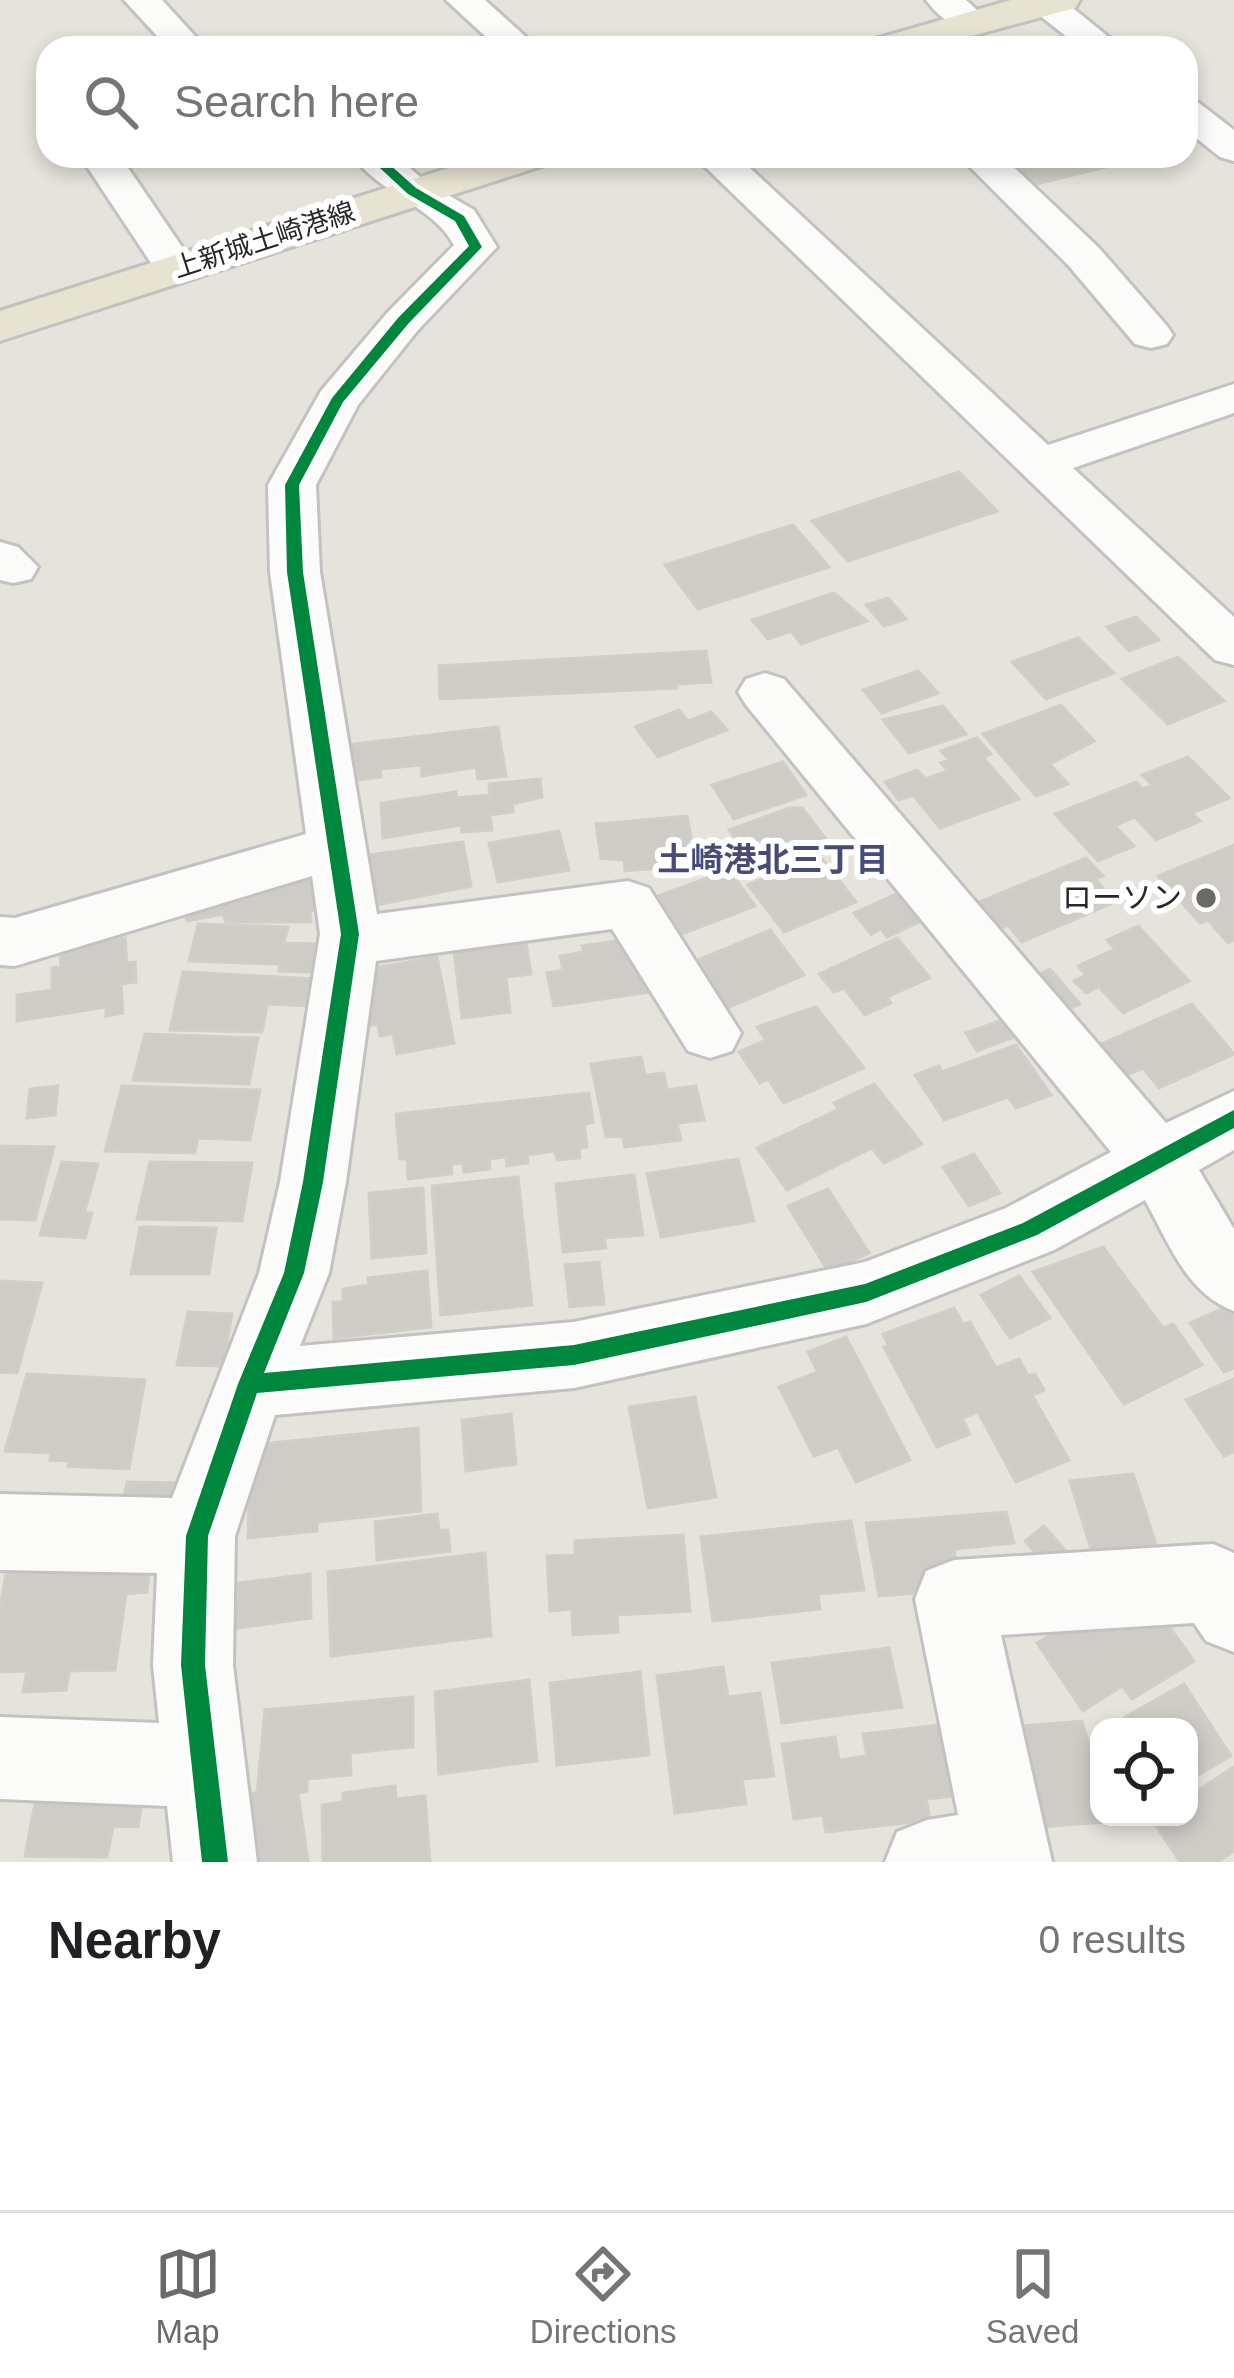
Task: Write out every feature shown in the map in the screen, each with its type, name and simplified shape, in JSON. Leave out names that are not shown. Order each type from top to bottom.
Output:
[{"type":"main road","points":[[909,36],[958,10],[1053,2]]},
{"type":"main road","name":"上新城土崎港線","points":[[0,327],[176,268],[392,174],[438,168]]},
{"type":"street","points":[[142,0],[176,36]]},
{"type":"street","points":[[464,0],[506,36]]},
{"type":"street","points":[[1053,2],[1091,36]]},
{"type":"street","points":[[1198,109],[1234,103]]},
{"type":"street","points":[[1198,120],[1234,149]]},
{"type":"street","points":[[108,168],[176,268]]},
{"type":"street","points":[[727,168],[1234,647]]},
{"type":"street","points":[[991,168],[1084,257],[1151,335]]},
{"type":"street","points":[[215,1862],[193,1665],[197,1536],[249,1384],[294,1273],[313,1183],[349,941],[295,572],[292,485],[337,401],[403,320],[476,248],[460,219],[392,174]]},
{"type":"street","points":[[1043,462],[1234,398]]},
{"type":"street","points":[[765,692],[1157,1159],[1210,1251],[1234,1280]]},
{"type":"street","points":[[0,941],[15,942],[333,848]]},
{"type":"street","points":[[349,941],[628,904],[710,1033]]},
{"type":"street","points":[[249,1384],[574,1355],[866,1294],[1030,1229],[1234,1118]]},
{"type":"street","points":[[0,1532],[197,1536]]},
{"type":"street","points":[[927,1862],[1009,1856],[954,1599],[1214,1583],[1234,1613]]},
{"type":"street","points":[[0,1758],[205,1766]]},
{"type":"building","points":[[1013,168],[1101,168],[1032,185]]},
{"type":"building","points":[[959,472],[997,511],[848,561],[812,521]]},
{"type":"building","points":[[793,525],[829,567],[698,609],[665,565]]},
{"type":"building","points":[[834,593],[867,621],[801,644],[791,631],[768,639],[752,620]]},
{"type":"building","points":[[888,598],[906,619],[884,626],[866,605]]},
{"type":"building","points":[[1136,617],[1159,640],[1129,651],[1107,627]]},
{"type":"building","points":[[1078,638],[1114,673],[1046,699],[1012,662]]},
{"type":"building","points":[[706,651],[711,682],[677,684],[677,688],[440,699],[439,666]]},
{"type":"building","points":[[1178,657],[1224,701],[1168,724],[1122,679]]},
{"type":"building","points":[[918,671],[938,693],[882,713],[863,690]]},
{"type":"building","points":[[1061,705],[1094,741],[1050,764],[1068,784],[1036,796],[983,734]]},
{"type":"building","points":[[943,706],[966,734],[909,753],[883,720]]},
{"type":"building","points":[[679,710],[688,721],[711,712],[727,730],[658,757],[635,727]]},
{"type":"building","points":[[498,727],[506,776],[478,779],[476,767],[422,776],[421,765],[380,769],[381,777],[349,781],[346,745]]},
{"type":"building","points":[[977,738],[991,754],[983,757],[1019,799],[940,828],[913,795],[899,800],[885,782],[917,770],[926,779],[948,771],[941,763],[949,760],[941,751]]},
{"type":"building","points":[[1188,757],[1229,798],[1192,813],[1200,821],[1156,840],[1135,817],[1115,826],[1134,846],[1098,861],[1055,814],[1136,782],[1143,789],[1152,785],[1142,775]]},
{"type":"building","points":[[783,762],[806,795],[734,819],[712,785]]},
{"type":"building","points":[[540,779],[542,797],[512,804],[513,812],[490,815],[492,830],[462,832],[461,825],[383,838],[381,803],[456,792],[457,798],[490,795],[489,784]]},
{"type":"building","points":[[789,808],[802,808],[825,838],[750,860],[729,830]]},
{"type":"building","points":[[687,816],[696,865],[625,871],[624,860],[601,858],[596,824]]},
{"type":"building","points":[[559,831],[569,870],[498,882],[489,843]]},
{"type":"building","points":[[463,842],[471,886],[361,908],[355,857]]},
{"type":"building","name":"ローソン","points":[[1234,845],[1234,940],[1228,943],[1208,920],[1200,923],[1158,876]]},
{"type":"building","points":[[819,855],[856,902],[784,932],[748,885]]},
{"type":"building","points":[[1086,858],[1103,876],[1095,879],[1115,902],[1022,942],[1008,925],[994,932],[972,905]]},
{"type":"building","points":[[313,866],[319,910],[310,911],[311,922],[226,922],[223,914],[187,921],[183,901]]},
{"type":"building","points":[[729,870],[755,906],[682,934],[673,920],[666,923],[650,899]]},
{"type":"building","points":[[903,891],[927,918],[887,937],[881,929],[871,934],[854,913]]},
{"type":"building","points":[[198,924],[288,927],[284,943],[320,944],[316,972],[279,971],[280,964],[189,961]]},
{"type":"building","points":[[1138,926],[1189,981],[1123,1013],[1099,987],[1086,993],[1074,981],[1086,975],[1078,966],[1115,949],[1107,940]]},
{"type":"building","points":[[770,930],[804,975],[723,1010],[691,963]]},
{"type":"building","points":[[644,937],[657,991],[554,1006],[547,973],[563,970],[560,956],[584,952],[582,946]]},
{"type":"building","points":[[125,938],[127,963],[135,962],[136,982],[121,984],[123,1013],[106,1016],[106,1007],[17,1021],[17,995],[52,990],[52,968],[61,967],[60,948]]},
{"type":"building","points":[[897,938],[930,978],[887,997],[891,1003],[865,1015],[844,988],[834,992],[819,974]]},
{"type":"building","points":[[526,943],[531,974],[506,977],[510,1012],[462,1018],[454,951]]},
{"type":"building","points":[[437,957],[454,1043],[397,1054],[393,1034],[380,1036],[378,1024],[368,1026],[361,989],[368,969]]},
{"type":"building","points":[[1050,969],[1080,1004],[1059,1014],[1029,979]]},
{"type":"building","points":[[183,972],[316,979],[312,1006],[267,1004],[262,1032],[170,1030]]},
{"type":"building","points":[[1192,1004],[1234,1054],[1159,1088],[1143,1068],[1115,1080],[1090,1049]]},
{"type":"building","points":[[816,1007],[864,1068],[784,1103],[768,1079],[760,1083],[739,1052],[766,1040],[757,1027]]},
{"type":"building","points":[[1002,1020],[1014,1037],[977,1051],[966,1033]]},
{"type":"building","points":[[145,1034],[258,1038],[249,1084],[133,1080]]},
{"type":"building","points":[[1016,1045],[1051,1095],[1016,1108],[1008,1097],[944,1120],[915,1075],[939,1066],[942,1072]]},
{"type":"building","points":[[641,1057],[645,1075],[664,1073],[667,1090],[696,1086],[704,1120],[677,1123],[681,1140],[625,1147],[622,1136],[606,1137],[591,1064]]},
{"type":"building","points":[[874,1084],[922,1144],[884,1163],[872,1148],[787,1190],[757,1148],[839,1109],[834,1103]]},
{"type":"building","points":[[58,1086],[55,1115],[27,1118],[30,1089]]},
{"type":"building","points":[[122,1086],[260,1090],[250,1140],[198,1138],[195,1153],[105,1151]]},
{"type":"building","points":[[589,1093],[593,1122],[584,1124],[587,1147],[579,1148],[580,1158],[557,1160],[555,1151],[527,1155],[528,1163],[507,1166],[506,1157],[489,1159],[490,1169],[464,1172],[463,1163],[451,1164],[452,1174],[408,1179],[407,1159],[400,1159],[396,1114]]},
{"type":"building","points":[[0,1146],[54,1147],[35,1220],[0,1219]]},
{"type":"building","points":[[974,1154],[1000,1193],[969,1206],[943,1167]]},
{"type":"building","points":[[738,1159],[754,1221],[661,1237],[647,1174]]},
{"type":"building","points":[[62,1162],[98,1164],[84,1213],[92,1213],[85,1238],[40,1235]]},
{"type":"building","points":[[150,1162],[252,1163],[242,1221],[137,1219]]},
{"type":"building","points":[[634,1175],[643,1235],[604,1238],[606,1248],[563,1252],[556,1184]]},
{"type":"building","points":[[518,1177],[532,1305],[441,1315],[432,1186]]},
{"type":"building","points":[[423,1188],[426,1253],[372,1258],[369,1193]]},
{"type":"building","points":[[828,1189],[869,1253],[828,1271],[788,1206]]},
{"type":"building","points":[[140,1227],[216,1228],[209,1274],[131,1274]]},
{"type":"building","points":[[1103,1247],[1163,1328],[1173,1324],[1202,1365],[1124,1404],[1033,1272]]},
{"type":"building","points":[[599,1262],[604,1304],[570,1307],[565,1265]]},
{"type":"building","points":[[427,1271],[431,1327],[334,1338],[333,1302],[343,1302],[343,1289],[369,1285],[368,1278]]},
{"type":"building","points":[[1019,1276],[1050,1318],[1010,1338],[981,1295]]},
{"type":"building","points":[[0,1281],[42,1283],[17,1373],[0,1372]]},
{"type":"building","points":[[1233,1304],[1234,1368],[1224,1372],[1190,1323]]},
{"type":"building","points":[[954,1308],[963,1324],[970,1322],[996,1368],[1019,1359],[1028,1376],[1035,1374],[1044,1390],[1032,1395],[1069,1460],[1016,1482],[978,1412],[962,1418],[970,1434],[937,1447],[884,1347],[889,1346],[883,1334]]},
{"type":"building","points":[[188,1312],[232,1314],[223,1366],[177,1365]]},
{"type":"building","points":[[846,1337],[910,1460],[856,1482],[838,1447],[814,1456],[779,1387],[818,1372],[808,1352]]},
{"type":"building","points":[[27,1374],[145,1380],[129,1469],[68,1466],[70,1461],[50,1460],[51,1453],[5,1451]]},
{"type":"building","points":[[1234,1379],[1234,1452],[1224,1456],[1186,1400]]},
{"type":"building","points":[[695,1397],[716,1497],[648,1508],[629,1407]]},
{"type":"building","points":[[511,1414],[516,1464],[466,1471],[462,1420]]},
{"type":"building","points":[[418,1428],[421,1511],[317,1522],[317,1531],[248,1538],[250,1468],[260,1467],[260,1444]]},
{"type":"building","points":[[1133,1474],[1156,1544],[1092,1552],[1070,1481]]},
{"type":"building","points":[[127,1482],[183,1483],[177,1517],[120,1516]]},
{"type":"building","points":[[1006,1512],[1014,1543],[954,1549],[957,1568],[939,1591],[879,1596],[866,1523]]},
{"type":"building","points":[[437,1514],[439,1530],[448,1530],[450,1551],[377,1560],[375,1522]]},
{"type":"building","points":[[851,1521],[864,1590],[818,1594],[820,1609],[713,1621],[701,1537]]},
{"type":"building","points":[[1044,1526],[1077,1564],[1057,1579],[1025,1541]]},
{"type":"building","points":[[683,1535],[690,1611],[617,1615],[618,1632],[573,1635],[572,1609],[550,1611],[547,1556],[575,1555],[575,1541]]},
{"type":"building","points":[[485,1553],[491,1636],[331,1656],[328,1572]]},
{"type":"building","points":[[104,1562],[150,1562],[147,1592],[126,1594],[115,1670],[69,1671],[66,1690],[23,1692],[27,1671],[0,1672],[0,1607],[6,1574],[102,1572]]},
{"type":"building","points":[[310,1574],[311,1618],[237,1628],[237,1583]]},
{"type":"building","points":[[1088,1612],[1107,1618],[1118,1633],[1140,1618],[1147,1628],[1163,1618],[1194,1661],[1132,1699],[1122,1686],[1083,1711],[1037,1643]]},
{"type":"building","points":[[889,1648],[902,1707],[782,1723],[772,1663]]},
{"type":"building","points":[[723,1667],[728,1697],[760,1693],[774,1776],[742,1779],[746,1804],[675,1813],[657,1676]]},
{"type":"building","points":[[640,1672],[649,1755],[557,1765],[550,1683]]},
{"type":"building","points":[[529,1680],[537,1761],[439,1774],[435,1692]]},
{"type":"building","points":[[1184,1684],[1231,1756],[1198,1775],[1198,1718],[1125,1717]]},
{"type":"building","points":[[413,1697],[413,1747],[350,1753],[351,1775],[307,1779],[307,1791],[298,1793],[308,1862],[255,1862],[249,1794],[257,1793],[265,1710]]},
{"type":"building","points":[[1082,1721],[1090,1745],[1090,1823],[1029,1828],[1009,1727]]},
{"type":"building","points":[[940,1725],[955,1796],[926,1799],[930,1820],[826,1832],[823,1815],[794,1819],[782,1744],[835,1737],[839,1760],[867,1756],[863,1734]]},
{"type":"building","points":[[1234,1767],[1234,1851],[1218,1862],[1180,1862],[1156,1826],[1198,1826],[1198,1790]]},
{"type":"building","points":[[395,1786],[396,1799],[425,1796],[430,1862],[323,1862],[322,1805],[343,1802],[343,1793]]},
{"type":"building","points":[[37,1793],[143,1795],[138,1827],[113,1826],[107,1857],[25,1856]]},
{"type":"cycle path","points":[[215,1862],[193,1665],[197,1536],[249,1384],[294,1273],[313,1182],[350,934],[295,572],[292,485],[337,401],[403,321],[476,247],[460,219],[412,191],[386,168]]},
{"type":"cycle path","points":[[249,1384],[574,1355],[866,1293],[1030,1229],[1234,1118]]},
{"type":"place","name":"ローソン","points":[[1206,898]]},
{"type":"district","name":"土崎港北三丁目","points":[[773,859]]}]
